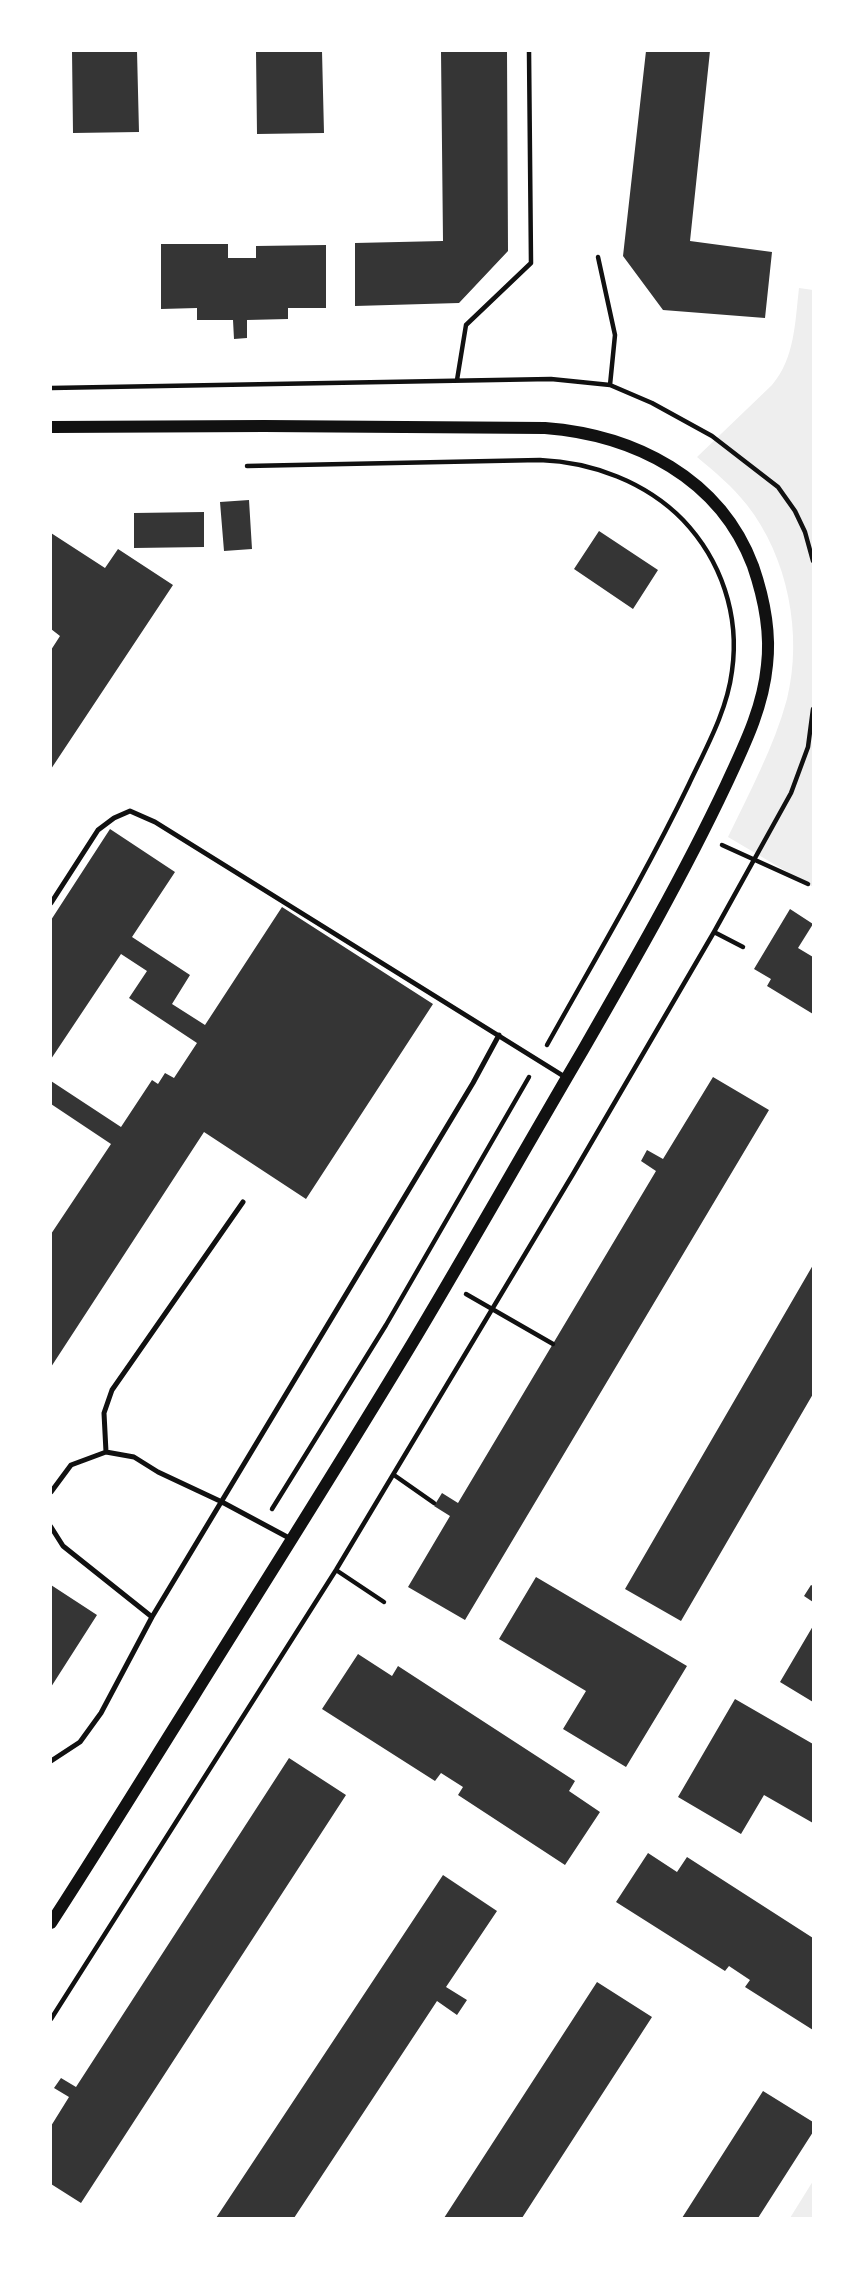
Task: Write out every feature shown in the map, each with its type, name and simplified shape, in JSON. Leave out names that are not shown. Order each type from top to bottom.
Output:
[{"type":"street","points":[[51,427],[545,428],[580,432],[617,441],[652,455],[677,469],[716,504],[747,550],[759,585],[767,627],[766,673],[754,722],[702,837],[447,1284],[293,1540],[51,1923]]},
{"type":"lane","points":[[51,903],[98,830],[114,818],[130,811],[155,822],[566,1078]]},
{"type":"lane","points":[[51,1761],[80,1742],[94,1723],[152,1617],[473,1083],[499,1035]]},
{"type":"lane","points":[[106,1451],[104,1413],[112,1390],[243,1202]]},
{"type":"lane","points":[[51,1492],[71,1465],[106,1451],[134,1457],[158,1472],[293,1540]]},
{"type":"lane","points":[[51,1527],[63,1546],[152,1617]]},
{"type":"path","points":[[457,380],[466,325],[531,263],[529,51]]},
{"type":"path","points":[[598,257],[615,335],[610,385]]},
{"type":"path","points":[[51,388],[551,379],[610,385],[652,403],[712,436],[778,487],[795,511],[805,532],[813,561]]},
{"type":"path","points":[[247,466],[540,460],[586,466],[626,480],[670,508],[701,541],[719,572],[734,636],[730,684],[722,713],[654,852],[538,1061],[386,1325],[263,1524]]},
{"type":"path","points":[[51,2019],[394,1475],[714,932],[792,793],[808,747],[813,712]]},
{"type":"path","points":[[702,837],[808,884]]},
{"type":"path","points":[[714,932],[743,947]]},
{"type":"path","points":[[447,1284],[494,1308],[553,1344]]},
{"type":"path","points":[[394,1475],[435,1503]]},
{"type":"path","points":[[336,1570],[384,1602]]},
{"type":"shaded area","points":[[799,288],[813,290],[813,887],[728,837],[782,717],[792,674],[792,623],[782,572],[761,526],[736,492],[697,457],[772,385],[780,374],[793,339]]},
{"type":"shaded area","points":[[813,2181],[813,2218],[790,2218]]},
{"type":"building","points":[[72,51],[137,51],[139,132],[73,133]]},
{"type":"building","points":[[256,51],[322,51],[324,133],[257,134]]},
{"type":"building","points":[[441,51],[507,51],[508,251],[459,303],[355,306],[355,243],[443,241]]},
{"type":"building","points":[[646,51],[710,51],[690,241],[772,252],[765,318],[663,310],[623,256]]},
{"type":"building","points":[[161,244],[228,244],[228,258],[256,258],[256,246],[326,245],[326,308],[288,308],[288,319],[247,320],[247,338],[234,339],[233,320],[197,320],[197,308],[161,309]]},
{"type":"building","points":[[249,500],[252,549],[224,551],[220,502]]},
{"type":"building","points":[[204,512],[204,547],[134,548],[134,513]]},
{"type":"building","points":[[599,531],[658,570],[633,609],[574,569]]},
{"type":"building","points":[[51,533],[105,568],[118,549],[173,585],[51,769],[51,650],[60,636],[51,629]]},
{"type":"building","points":[[110,829],[175,872],[132,937],[190,975],[172,1004],[205,1025],[282,907],[433,1004],[306,1199],[204,1132],[51,1367],[51,1234],[111,1144],[51,1104],[51,1081],[121,1127],[152,1080],[158,1084],[165,1073],[174,1078],[197,1043],[129,998],[147,971],[121,954],[51,1059],[51,920]]},
{"type":"building","points":[[790,909],[813,924],[798,948],[813,957],[813,1014],[767,986],[771,979],[754,969]]},
{"type":"building","points":[[713,1077],[769,1110],[465,1620],[408,1587],[450,1516],[434,1506],[442,1493],[458,1503],[656,1171],[641,1161],[647,1150],[663,1159]]},
{"type":"building","points":[[813,1265],[813,1394],[681,1621],[625,1589]]},
{"type":"building","points":[[536,1577],[687,1666],[626,1767],[563,1729],[586,1691],[499,1639]]},
{"type":"building","points":[[51,1585],[97,1615],[51,1687]]},
{"type":"building","points":[[811,1585],[813,1586],[813,1602],[804,1596]]},
{"type":"building","points":[[813,1626],[813,1702],[780,1682]]},
{"type":"building","points":[[358,1654],[392,1676],[398,1666],[575,1781],[569,1791],[600,1812],[565,1865],[458,1795],[463,1787],[441,1773],[435,1781],[322,1709]]},
{"type":"building","points":[[735,1699],[813,1744],[813,1823],[764,1795],[741,1834],[678,1797]]},
{"type":"building","points":[[289,1758],[346,1795],[81,2203],[51,2184],[51,2126],[69,2097],[54,2088],[61,2078],[76,2087]]},
{"type":"building","points":[[648,1853],[677,1872],[687,1857],[813,1938],[813,2030],[745,1987],[750,1980],[729,1966],[725,1971],[616,1902]]},
{"type":"building","points":[[443,1875],[497,1911],[446,1987],[467,2000],[457,2015],[437,2001],[294,2218],[216,2218]]},
{"type":"building","points":[[597,1982],[652,2017],[522,2218],[444,2218]]},
{"type":"building","points":[[763,2091],[813,2122],[813,2132],[758,2218],[682,2218]]}]
